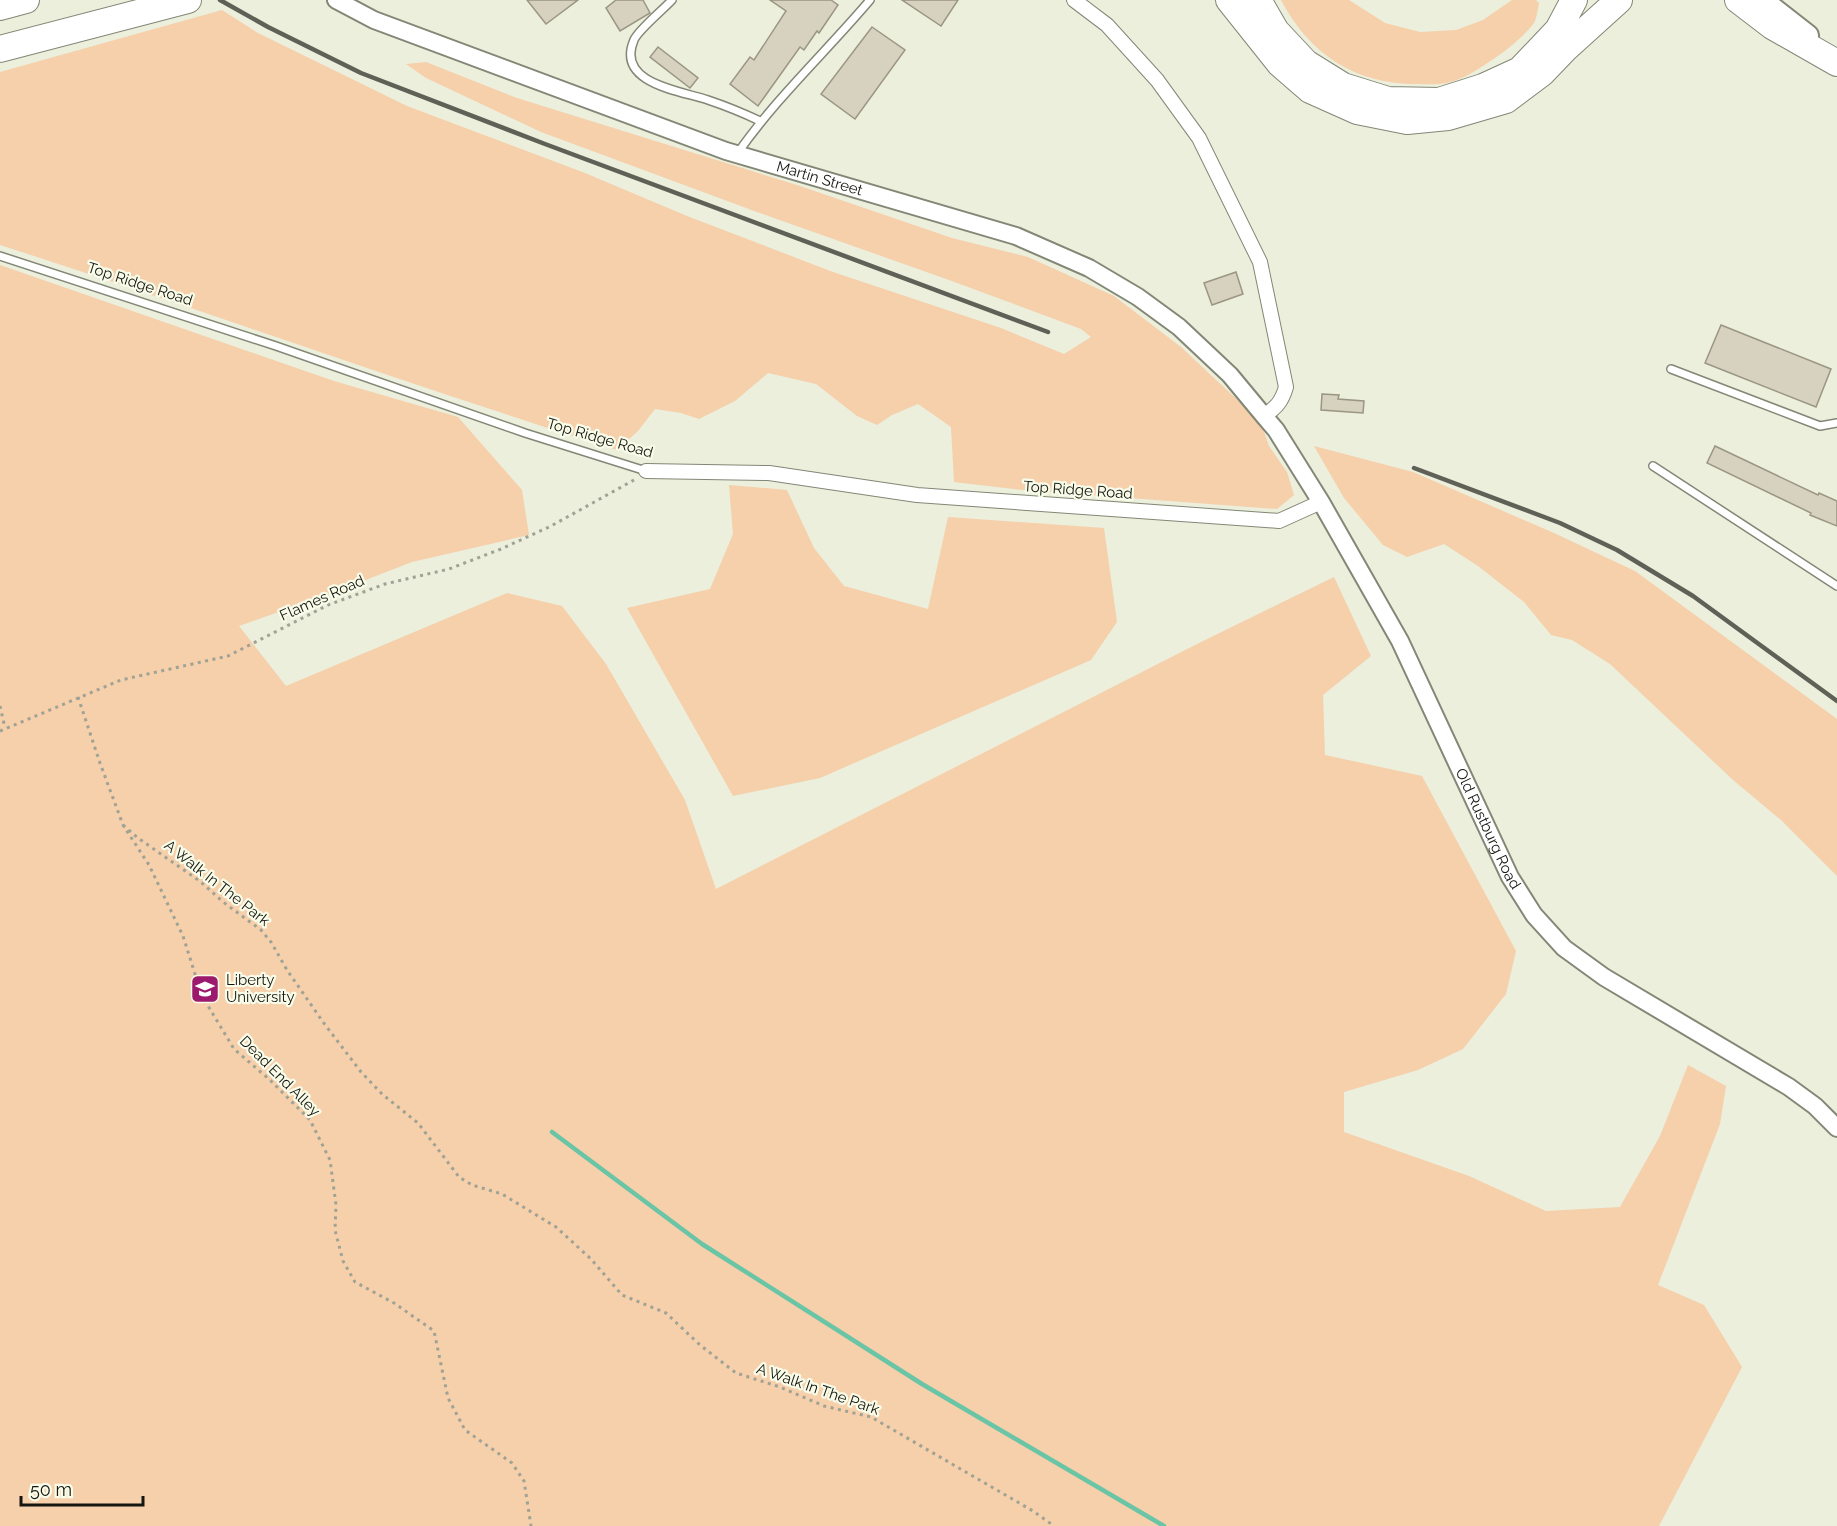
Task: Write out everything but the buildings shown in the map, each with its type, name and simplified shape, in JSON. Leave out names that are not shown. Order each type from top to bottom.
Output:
[{"type":"highway","points":[[0,7],[26,0]]},
{"type":"highway","points":[[0,49],[188,0]]},
{"type":"highway","points":[[1229,0],[1280,64],[1310,90],[1357,111],[1407,121],[1448,117],[1506,100],[1542,74],[1566,48],[1617,4]]},
{"type":"highway","points":[[1258,0],[1276,31],[1306,63],[1343,86],[1388,100],[1439,101],[1483,87],[1520,70],[1558,30],[1575,0]]},
{"type":"highway","points":[[1738,0],[1772,26],[1837,62]]},
{"type":"highway","points":[[1761,0],[1837,62]]},
{"type":"street","name":"Martin Street","points":[[336,0],[384,24],[736,153],[1017,236],[1089,268],[1138,297],[1179,327],[1230,375],[1264,416]]},
{"type":"street","points":[[1074,0],[1107,25],[1157,80],[1199,138],[1260,262],[1286,387],[1283,400],[1264,416]]},
{"type":"street","name":"Old Rustburg Road","points":[[1264,416],[1276,430],[1321,502],[1400,641],[1510,877],[1534,915],[1574,957],[1789,1087],[1815,1106],[1837,1128]]},
{"type":"street","name":"Top Ridge Road","points":[[646,471],[769,473],[917,495],[1279,521],[1321,502]]},
{"type":"lane","points":[[672,0],[635,38],[631,52],[634,65],[641,76],[653,84],[708,100],[760,121]]},
{"type":"lane","points":[[736,153],[760,121],[870,0]]},
{"type":"lane","name":"Top Ridge Road","points":[[0,256],[276,346],[525,433],[646,471]]},
{"type":"lane","points":[[1671,369],[1820,426],[1837,423]]},
{"type":"lane","points":[[1653,466],[1837,586]]},
{"type":"path","name":"Flames Road","points":[[0,731],[121,680],[228,656],[328,605],[385,584],[450,569],[501,549],[594,503],[646,471]]},
{"type":"path","name":"Dead End Alley","points":[[78,697],[123,825],[149,865],[183,936],[202,996],[234,1049],[270,1080],[310,1120],[330,1160],[336,1204],[335,1230],[343,1261],[355,1282],[394,1303],[434,1331],[448,1398],[465,1430],[512,1463],[524,1481],[531,1526]]},
{"type":"path","points":[[0,706],[5,729]]},
{"type":"path","name":"A Walk In The Park","points":[[123,825],[201,882],[223,902],[261,930],[271,942],[286,970],[361,1072],[382,1094],[418,1123],[459,1177],[472,1185],[502,1194],[556,1227],[591,1259],[622,1295],[666,1313],[700,1345],[736,1373],[780,1387],[824,1406],[871,1417],[1033,1511],[1053,1526]]},
{"type":"shaded area","points":[[1281,0],[1349,0],[1385,23],[1420,32],[1456,30],[1483,20],[1512,0],[1536,0],[1539,3],[1536,19],[1532,25],[1500,55],[1459,79],[1443,84],[1428,84],[1395,83],[1374,79],[1337,63],[1320,51],[1306,36],[1292,19]]},
{"type":"shaded area","points":[[222,10],[258,33],[407,106],[585,173],[687,216],[833,272],[1001,328],[1064,354],[1091,337],[1081,329],[541,132],[426,78],[406,64],[426,62],[517,98],[797,185],[952,238],[1028,257],[1114,296],[1181,347],[1243,405],[1263,429],[1269,446],[1287,472],[1294,495],[1277,509],[1023,490],[954,482],[951,427],[918,404],[892,415],[877,425],[857,416],[816,384],[768,373],[735,401],[699,419],[681,413],[655,409],[638,431],[617,450],[0,245],[0,72]]},
{"type":"shaded area","points":[[0,265],[334,381],[458,417],[522,490],[529,535],[412,562],[239,626],[286,686],[507,593],[562,606],[606,664],[685,800],[716,889],[1195,645],[1334,577],[1371,656],[1323,695],[1325,755],[1422,776],[1516,951],[1506,994],[1463,1049],[1418,1070],[1344,1092],[1344,1132],[1469,1176],[1546,1211],[1620,1207],[1660,1136],[1688,1065],[1726,1086],[1720,1124],[1658,1285],[1704,1305],[1742,1367],[1659,1526],[0,1526]]},
{"type":"shaded area","points":[[1314,446],[1413,472],[1635,571],[1837,719],[1837,876],[1781,820],[1733,780],[1610,664],[1572,640],[1551,635],[1524,602],[1478,566],[1444,544],[1407,557],[1383,545],[1344,498]]},
{"type":"shaded area","points":[[729,485],[787,490],[814,548],[844,586],[928,609],[948,517],[1104,528],[1117,622],[1091,660],[820,778],[733,796],[627,608],[710,589],[733,534]]},
{"type":"waterway","points":[[552,1132],[702,1244],[922,1384],[1164,1526]]},
{"type":"railway","points":[[220,0],[268,27],[361,73],[1048,332]]},
{"type":"railway","points":[[1414,468],[1560,523],[1617,550],[1693,596],[1837,701]]},
{"type":"place","name":"Liberty University","points":[[205,989]]}]
